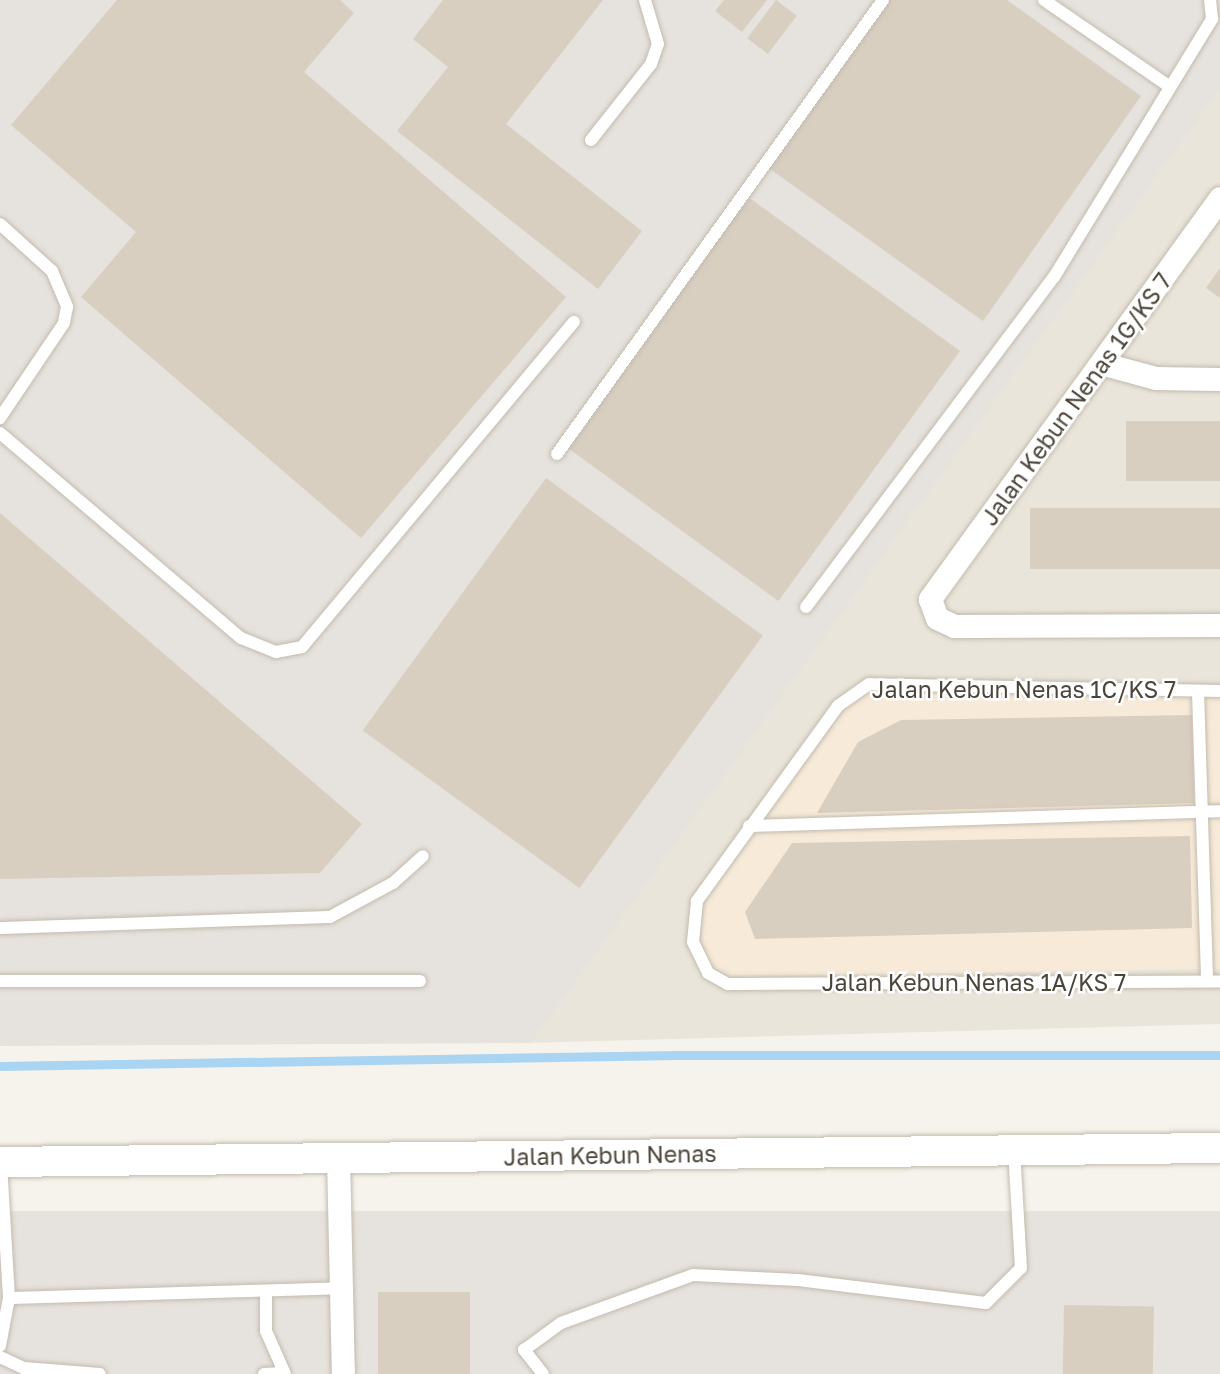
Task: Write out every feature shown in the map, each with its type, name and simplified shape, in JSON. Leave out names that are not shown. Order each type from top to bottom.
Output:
[{"type":"street","name":"Jalan Kebun Nenas 1G/KS 7","points":[[1220,198],[1104,364],[930,599],[937,618],[954,626],[1220,625]]},
{"type":"street","points":[[1104,364],[1156,379],[1220,379]]},
{"type":"street","name":"Jalan Kebun Nenas","points":[[0,1162],[1220,1148]]},
{"type":"street","points":[[338,1158],[344,1374]]},
{"type":"lane","points":[[591,140],[651,64],[658,44],[645,0]]},
{"type":"lane","points":[[557,454],[883,0]]},
{"type":"lane","points":[[1044,0],[1170,87]]},
{"type":"lane","points":[[806,607],[1054,277],[1212,19],[1210,0]]},
{"type":"lane","points":[[0,224],[52,271],[67,307],[64,323],[0,418]]},
{"type":"lane","points":[[0,433],[241,638],[276,652],[289,650],[302,647],[574,322]]},
{"type":"lane","name":"Jalan Kebun Nenas 1C/KS 7","points":[[728,984],[708,973],[693,942],[696,901],[838,706],[869,684],[1220,691]]},
{"type":"lane","points":[[1198,691],[1200,811],[1213,981]]},
{"type":"lane","points":[[750,826],[1220,811]]},
{"type":"lane","points":[[0,928],[330,917],[393,883],[423,856]]},
{"type":"lane","points":[[0,981],[420,981]]},
{"type":"lane","name":"Jalan Kebun Nenas 1A/KS 7","points":[[728,984],[1213,981]]},
{"type":"lane","points":[[543,1374],[524,1350],[561,1324],[693,1275],[798,1280],[986,1303],[1021,1268],[1014,1150]]},
{"type":"lane","points":[[0,1162],[9,1298],[0,1346]]},
{"type":"lane","points":[[9,1298],[266,1294],[343,1288]]},
{"type":"lane","points":[[264,1374],[285,1373],[266,1331],[266,1294]]},
{"type":"lane","points":[[0,1357],[24,1368],[100,1374]]},
{"type":"shaded area","points":[[0,0],[1220,0],[1220,88],[531,1043],[0,1046]]},
{"type":"shaded area","points":[[1220,84],[1220,1024],[526,1043]]},
{"type":"shaded area","points":[[867,692],[1220,692],[1220,969],[729,976],[712,967],[701,941],[704,902],[847,706]]},
{"type":"shaded area","points":[[0,1211],[1220,1211],[1220,1374],[0,1374]]},
{"type":"building","points":[[117,0],[340,0],[354,13],[304,72],[566,297],[361,538],[81,297],[136,232],[11,125]]},
{"type":"building","points":[[443,0],[603,0],[506,124],[642,231],[598,289],[397,131],[448,67],[413,39]]},
{"type":"building","points":[[724,0],[767,0],[742,32],[715,11]]},
{"type":"building","points":[[776,0],[797,16],[768,54],[747,38]]},
{"type":"building","points":[[879,0],[1007,0],[1141,96],[983,321],[763,164]]},
{"type":"building","points":[[744,194],[960,351],[778,601],[562,444]]},
{"type":"building","points":[[1220,268],[1220,298],[1206,288]]},
{"type":"building","points":[[1126,421],[1220,421],[1220,481],[1126,481]]},
{"type":"building","points":[[546,478],[763,636],[579,888],[363,730]]},
{"type":"building","points":[[1030,508],[1220,508],[1220,569],[1030,569]]},
{"type":"building","points":[[0,513],[362,824],[320,873],[0,879]]},
{"type":"building","points":[[1192,715],[1194,803],[817,813],[858,742],[901,720]]},
{"type":"building","points":[[1190,836],[1192,928],[755,939],[745,912],[792,843]]},
{"type":"building","points":[[378,1292],[470,1292],[470,1374],[378,1374]]},
{"type":"building","points":[[1064,1305],[1154,1307],[1153,1374],[1063,1374]]},
{"type":"waterway","points":[[0,1066],[679,1055],[1220,1055]]}]
